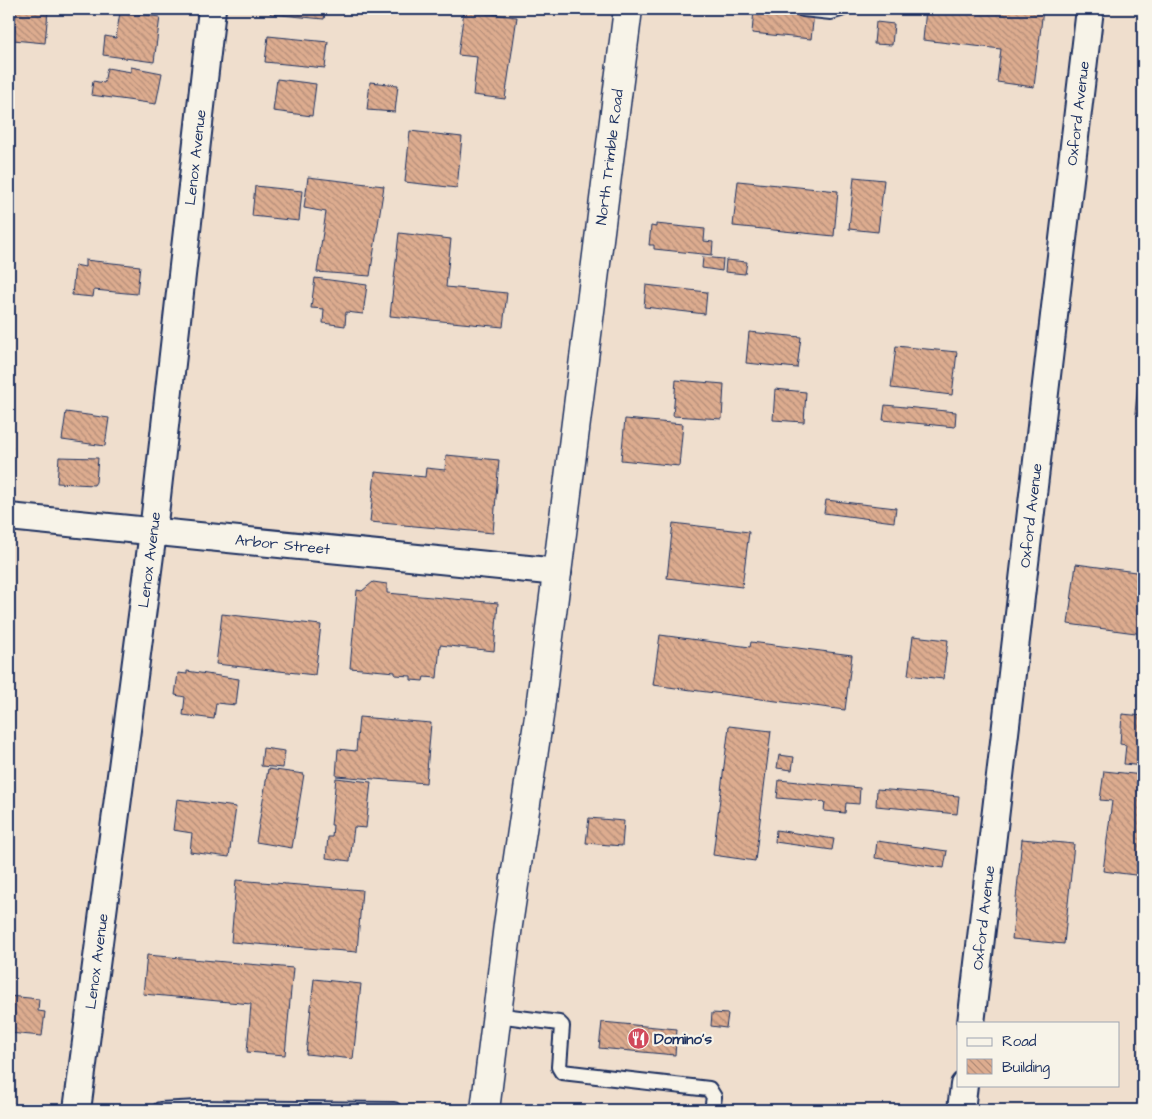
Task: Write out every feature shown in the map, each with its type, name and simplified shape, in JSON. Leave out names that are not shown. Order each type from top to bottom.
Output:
[{"type":"main road","name":"North Trimble Road","points":[[485,1110],[496,1015],[540,716],[628,9]]},
{"type":"street","name":"Lenox Avenue","points":[[77,1110],[153,532],[212,9]]},
{"type":"street","name":"Oxford Avenue","points":[[971,1022],[1090,9]]},
{"type":"street","name":"Arbor Street","points":[[9,517],[558,572]]},
{"type":"street","points":[[961,1110],[964,1086]]},
{"type":"lane","points":[[803,9],[831,12],[841,9]]},
{"type":"lane","points":[[496,1015],[559,1022],[562,1026],[559,1067],[562,1072],[709,1089],[714,1098],[712,1110]]},
{"type":"lane","points":[[160,1110],[198,1108],[394,1110]]},
{"type":"building","points":[[16,9],[48,11],[45,43],[13,40]]},
{"type":"building","points":[[263,9],[326,9],[324,19],[270,14],[271,11]]},
{"type":"building","points":[[349,9],[378,9],[378,14],[349,11]]},
{"type":"building","points":[[754,9],[814,14],[811,39],[752,33]]},
{"type":"building","points":[[926,9],[1043,9],[1034,87],[997,82],[1001,49],[923,40]]},
{"type":"building","points":[[464,11],[517,17],[505,99],[473,95],[477,57],[458,55]]},
{"type":"building","points":[[120,12],[160,17],[154,62],[103,55],[105,36],[116,38]]},
{"type":"building","points":[[876,22],[894,24],[892,45],[874,44]]},
{"type":"building","points":[[268,36],[328,42],[325,68],[265,62]]},
{"type":"building","points":[[131,67],[162,73],[156,104],[91,95],[93,81],[104,83],[107,68],[131,72]]},
{"type":"building","points":[[277,79],[316,84],[312,116],[273,111]]},
{"type":"building","points":[[370,82],[398,85],[395,112],[367,110]]},
{"type":"building","points":[[410,131],[462,137],[457,188],[405,182]]},
{"type":"building","points":[[308,177],[384,186],[370,276],[317,272],[326,212],[304,208]]},
{"type":"building","points":[[854,177],[884,180],[878,232],[849,229]]},
{"type":"building","points":[[738,181],[838,191],[834,236],[733,226]]},
{"type":"building","points":[[255,186],[302,191],[299,221],[252,216]]},
{"type":"building","points":[[656,224],[705,229],[704,241],[713,242],[712,255],[654,249],[654,245],[649,245],[651,226],[656,227]]},
{"type":"building","points":[[399,233],[451,239],[446,287],[507,293],[503,327],[390,316]]},
{"type":"building","points":[[703,257],[723,259],[722,271],[702,268]]},
{"type":"building","points":[[85,260],[140,266],[137,294],[94,290],[93,297],[72,295],[75,265],[85,267]]},
{"type":"building","points":[[726,260],[747,262],[745,274],[725,272]]},
{"type":"building","points":[[315,278],[367,285],[363,314],[346,312],[345,326],[323,323],[324,309],[311,308]]},
{"type":"building","points":[[646,285],[707,292],[705,314],[644,307]]},
{"type":"building","points":[[749,332],[801,337],[797,368],[746,363]]},
{"type":"building","points":[[896,346],[957,352],[952,395],[891,388]]},
{"type":"building","points":[[1139,374],[1143,374],[1143,414],[1135,413]]},
{"type":"building","points":[[676,380],[724,384],[722,419],[673,416]]},
{"type":"building","points":[[775,389],[806,392],[804,422],[773,420]]},
{"type":"building","points":[[885,405],[956,412],[955,427],[883,420]]},
{"type":"building","points":[[66,412],[109,418],[105,446],[62,440]]},
{"type":"building","points":[[625,419],[683,424],[679,466],[621,460]]},
{"type":"building","points":[[9,446],[12,446],[9,466]]},
{"type":"building","points":[[446,455],[499,460],[493,533],[370,522],[375,472],[425,477],[426,468],[445,470]]},
{"type":"building","points":[[59,457],[98,458],[96,482],[94,485],[57,483]]},
{"type":"building","points":[[826,500],[896,508],[894,522],[824,513]]},
{"type":"building","points":[[673,523],[749,532],[742,587],[667,578]]},
{"type":"building","points":[[1076,564],[1143,573],[1143,634],[1068,624]]},
{"type":"building","points":[[373,582],[387,584],[387,593],[498,603],[494,651],[440,645],[437,678],[424,677],[423,681],[411,680],[411,676],[395,675],[395,672],[350,668],[357,590],[362,591]]},
{"type":"building","points":[[222,614],[321,625],[315,675],[216,664]]},
{"type":"building","points":[[660,635],[750,647],[751,642],[852,655],[845,710],[653,685]]},
{"type":"building","points":[[913,636],[948,640],[943,679],[908,675]]},
{"type":"building","points":[[187,671],[239,679],[236,705],[216,703],[214,719],[183,715],[185,697],[175,695],[178,673],[187,674]]},
{"type":"building","points":[[1122,714],[1143,716],[1143,766],[1124,764],[1126,745],[1120,744]]},
{"type":"building","points":[[359,717],[431,723],[426,783],[336,776],[338,749],[356,751]]},
{"type":"building","points":[[729,726],[771,731],[755,861],[713,855]]},
{"type":"building","points":[[263,748],[285,751],[283,768],[261,766]]},
{"type":"building","points":[[779,755],[794,757],[792,770],[777,768]]},
{"type":"building","points":[[268,769],[304,774],[292,848],[256,842]]},
{"type":"building","points":[[1104,771],[1143,775],[1143,876],[1103,871],[1112,801],[1100,800]]},
{"type":"building","points":[[336,778],[371,782],[366,828],[354,827],[350,861],[326,858],[328,837],[332,837],[333,825],[331,825]]},
{"type":"building","points":[[779,780],[860,788],[859,804],[846,803],[845,813],[824,811],[825,802],[777,798]]},
{"type":"building","points":[[877,789],[959,796],[957,814],[876,806]]},
{"type":"building","points":[[177,799],[236,807],[229,857],[190,852],[192,833],[173,830]]},
{"type":"building","points":[[589,818],[624,821],[622,846],[586,843]]},
{"type":"building","points":[[776,830],[834,839],[832,850],[775,842]]},
{"type":"building","points":[[1022,839],[1074,844],[1064,944],[1012,939]]},
{"type":"building","points":[[877,841],[947,851],[944,868],[875,858]]},
{"type":"building","points":[[236,880],[362,890],[357,952],[231,942]]},
{"type":"building","points":[[147,955],[293,968],[285,1055],[247,1052],[251,1004],[143,994]]},
{"type":"building","points":[[314,979],[361,984],[353,1059],[306,1054]]},
{"type":"building","points":[[9,996],[39,999],[38,1011],[45,1012],[42,1036],[9,1033]]},
{"type":"building","points":[[712,1013],[728,1014],[726,1028],[711,1026]]},
{"type":"building","name":"Domino's","points":[[602,1022],[677,1029],[675,1055],[599,1048]]},
{"type":"place","name":"Domino's","points":[[638,1039]]}]
